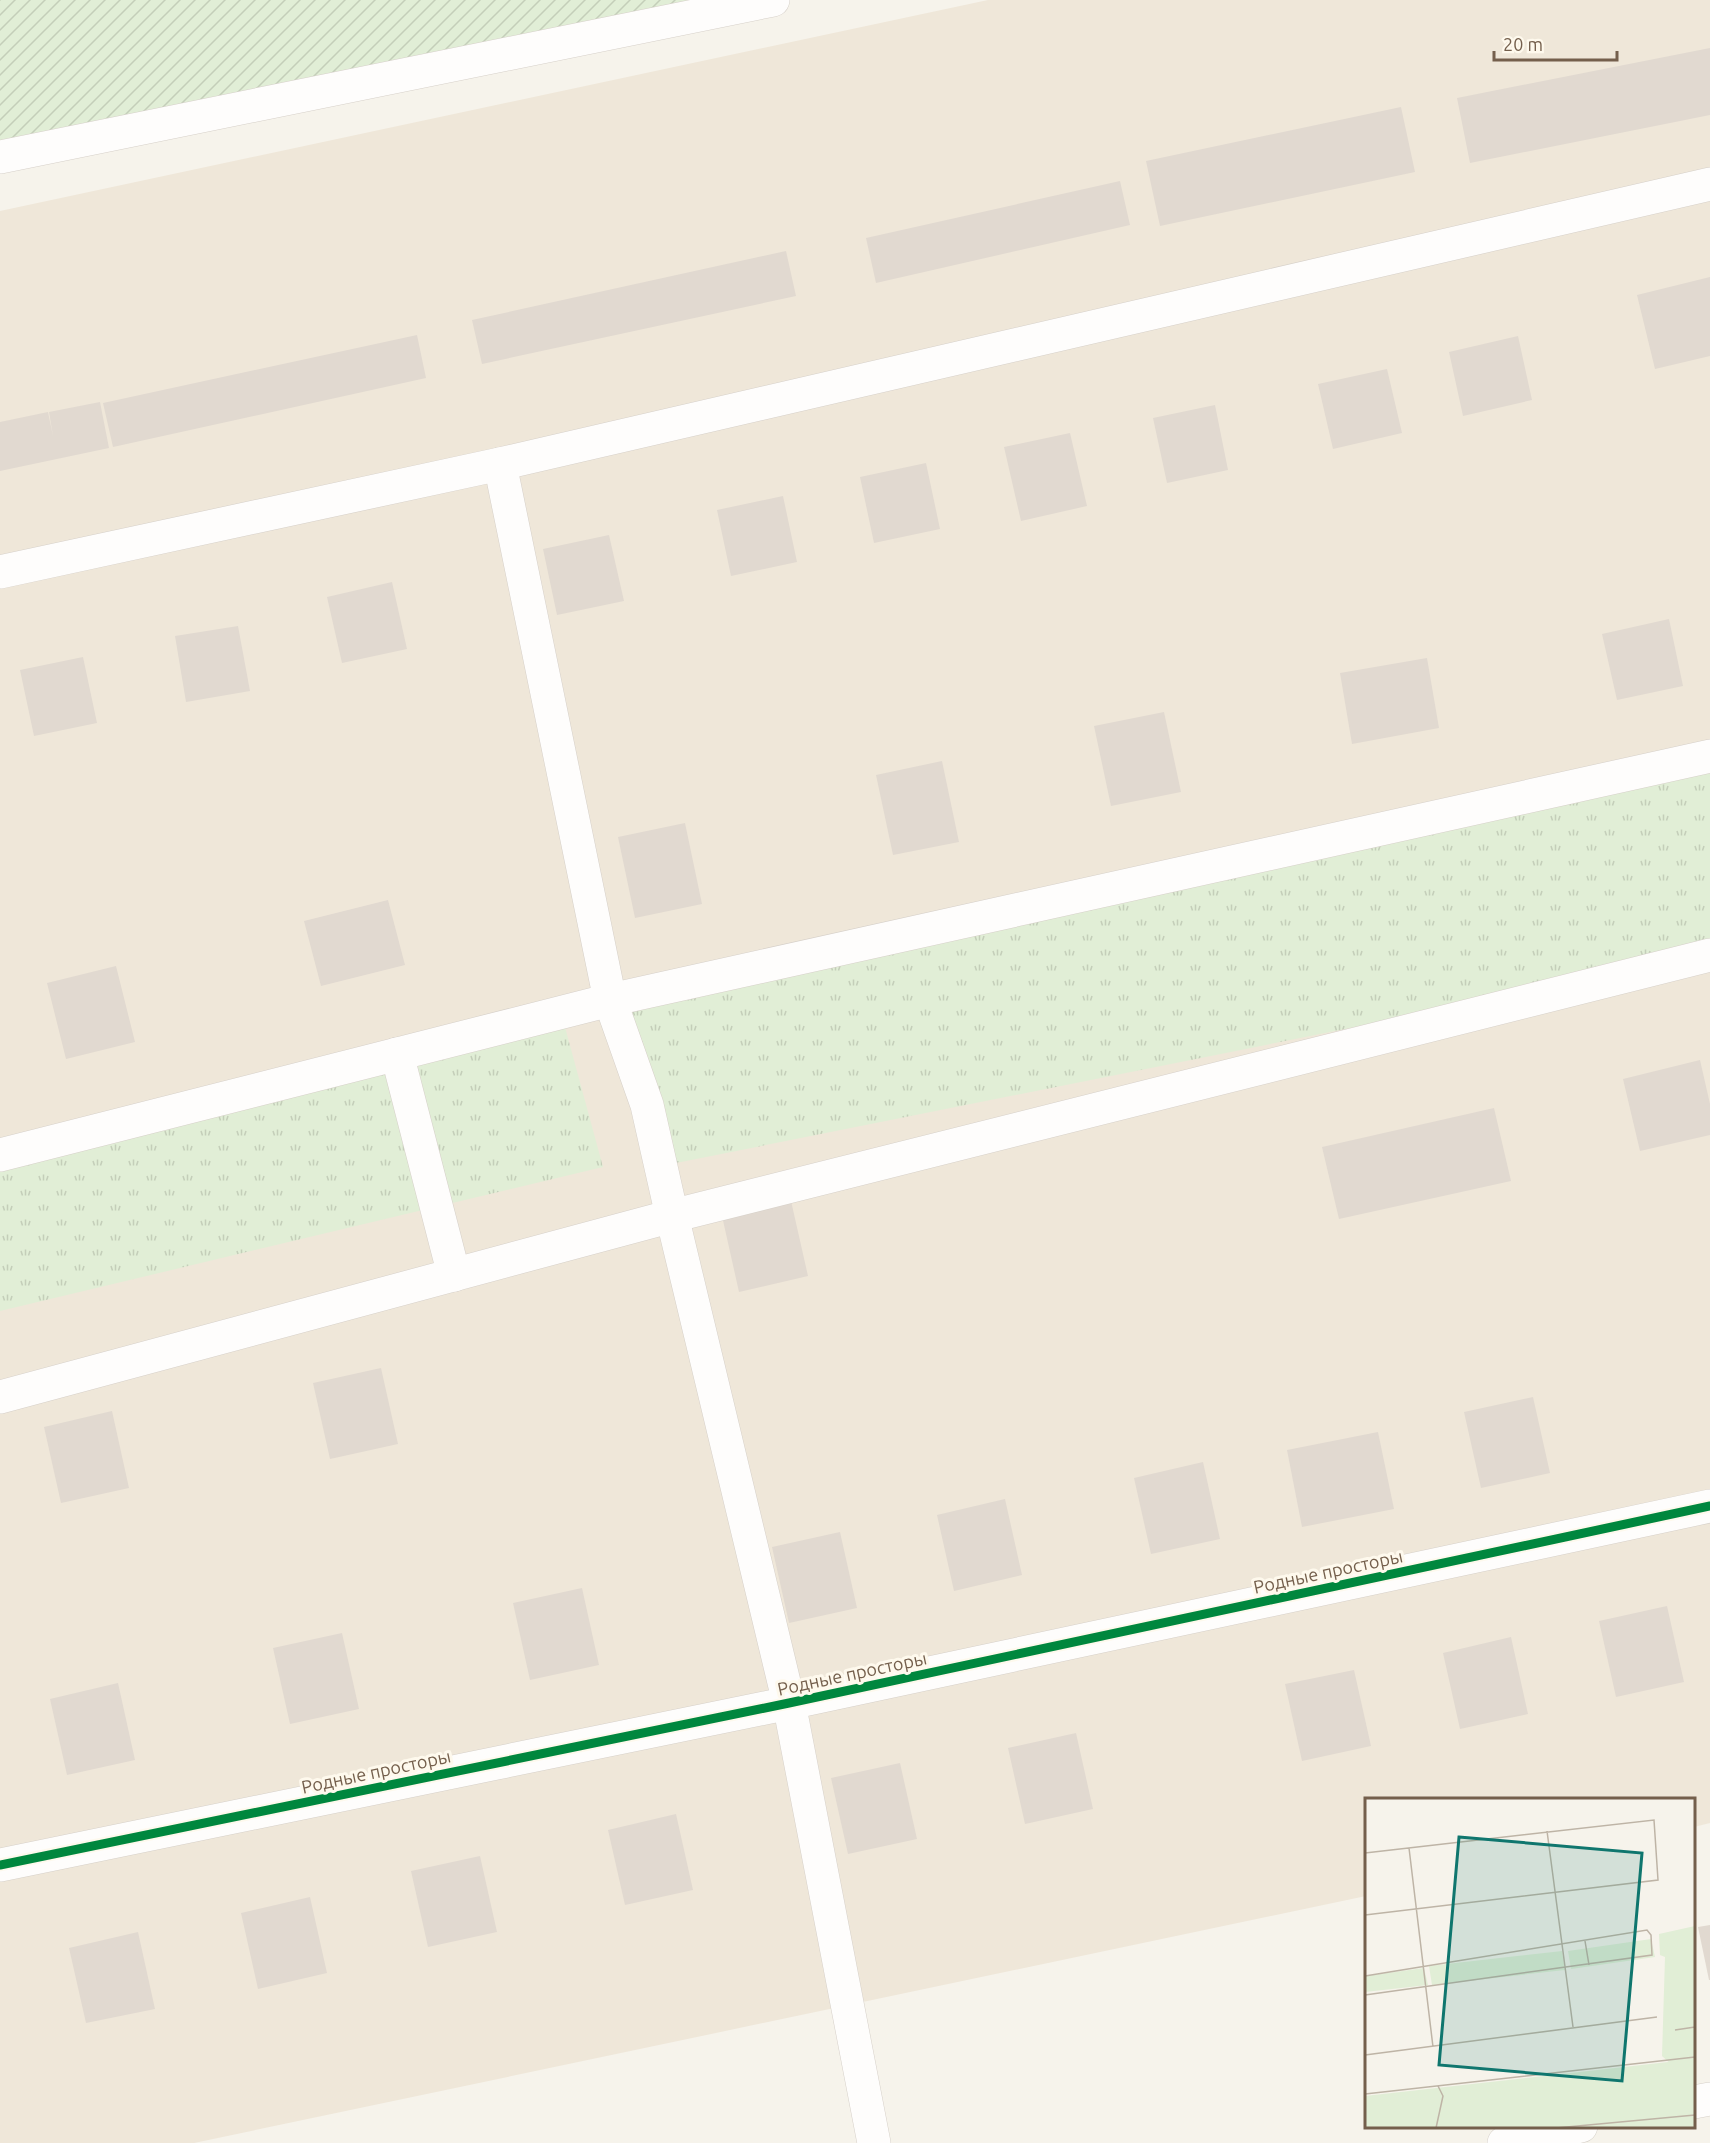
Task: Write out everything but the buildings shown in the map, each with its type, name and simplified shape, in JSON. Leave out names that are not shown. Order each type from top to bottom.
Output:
[{"type":"street","points":[[0,157],[773,0]]},
{"type":"street","points":[[0,572],[500,464],[1710,184]]},
{"type":"street","points":[[500,464],[610,1000],[647,1106],[789,1703],[874,2143]]},
{"type":"street","points":[[0,1155],[610,1000],[1710,756]]},
{"type":"street","points":[[0,1397],[672,1216],[1710,955]]},
{"type":"street","points":[[397,1054],[453,1275]]},
{"type":"street","name":"Родные просторы","points":[[0,1865],[789,1703],[1710,1506]]},
{"type":"street","points":[[1695,2102],[1710,2098]]},
{"type":"street","points":[[1504,2143],[1576,2128]]},
{"type":"shaded area","points":[[988,0],[1710,0],[1710,1823],[1695,1827],[1695,1798],[1365,1798],[1365,1896],[194,2143],[0,2143],[0,211]]},
{"type":"green space","points":[[0,0],[702,0],[0,143]]},
{"type":"green space","points":[[1710,773],[1710,956],[661,1166],[617,992]]},
{"type":"green space","points":[[559,1005],[603,1167],[0,1311],[0,1138]]},
{"type":"cycle path","points":[[0,1865],[789,1703],[1710,1506]]}]
